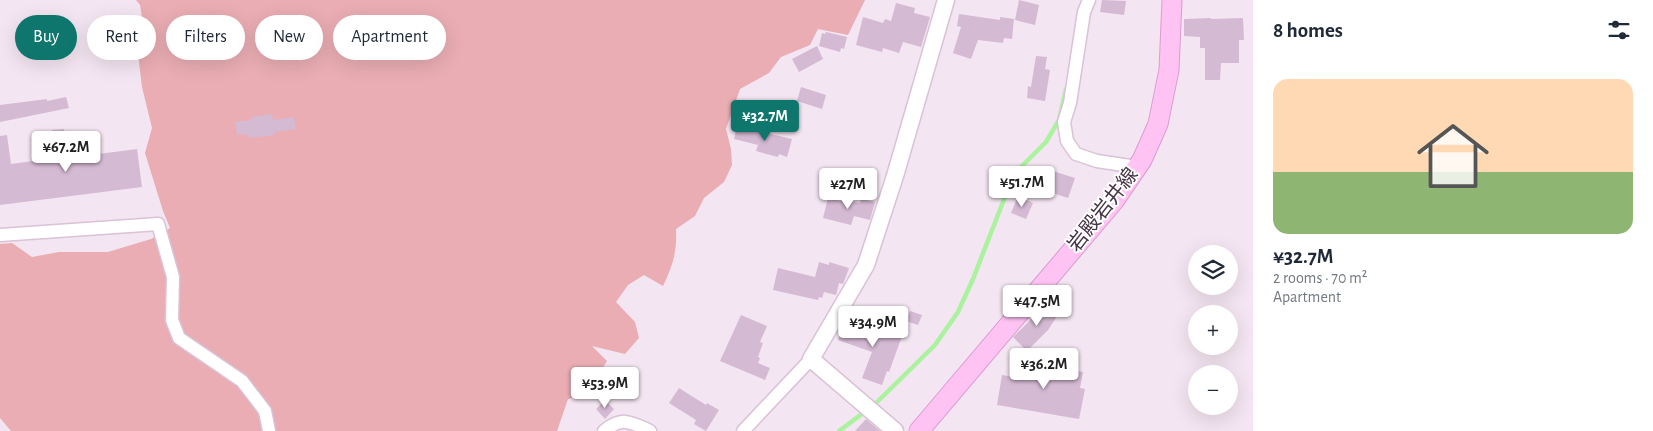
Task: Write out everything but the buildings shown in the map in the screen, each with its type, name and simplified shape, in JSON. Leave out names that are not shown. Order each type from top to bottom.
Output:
[{"type":"main road","name":"岩殿岩井線","points":[[919,431],[1114,201],[1142,160],[1160,115],[1168,70],[1172,0]]},
{"type":"street","points":[[743,431],[811,359],[866,265],[895,176],[946,0]]},
{"type":"street","points":[[1089,0],[1084,12],[1070,103],[1064,122],[1067,141],[1076,154],[1097,161],[1137,167]]},
{"type":"street","points":[[0,235],[158,224],[173,277],[172,320],[178,338],[242,381],[265,411],[269,431]]},
{"type":"street","points":[[811,359],[895,431]]},
{"type":"street","points":[[604,431],[613,423],[629,421],[650,431]]},
{"type":"shaded area","points":[[136,0],[865,0],[848,35],[818,29],[810,45],[781,57],[769,73],[740,89],[726,129],[731,149],[732,165],[724,182],[704,198],[695,216],[676,229],[674,258],[663,286],[644,275],[628,285],[616,302],[635,322],[639,338],[625,354],[592,346],[607,361],[587,394],[568,399],[557,431],[11,431],[0,418],[0,244],[12,243],[32,257],[59,252],[108,252],[151,239],[170,228],[145,153],[152,128],[142,87],[139,60],[156,60],[156,15],[142,15],[140,5]]},
{"type":"waterway","points":[[872,407],[935,345],[958,312],[1010,184],[1021,167],[1046,142],[1059,120],[1066,89]]},
{"type":"waterway","points":[[839,431],[866,411]]}]
